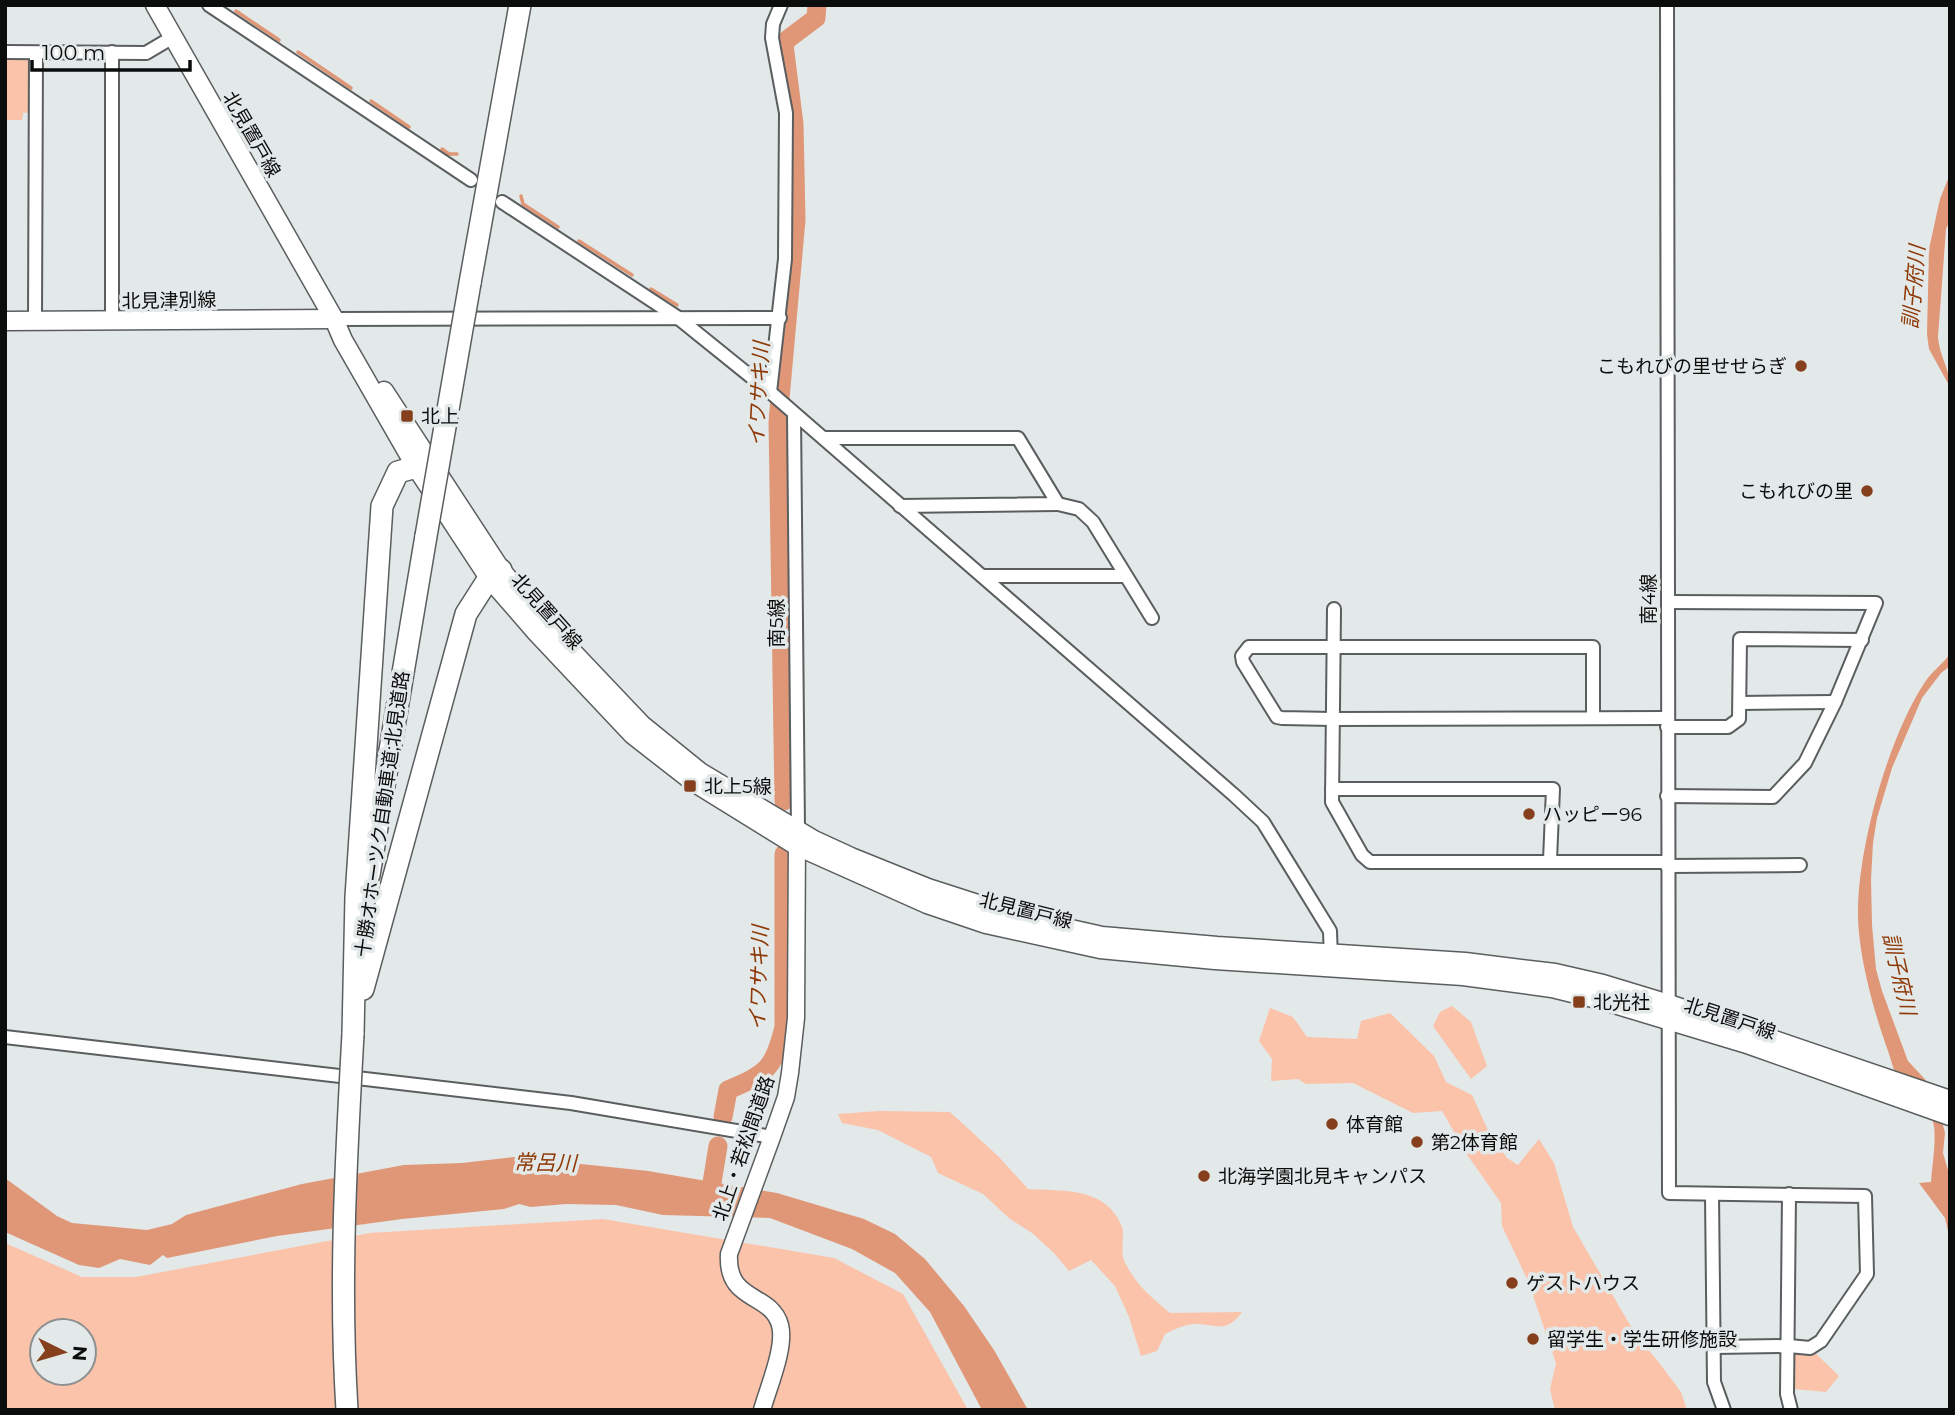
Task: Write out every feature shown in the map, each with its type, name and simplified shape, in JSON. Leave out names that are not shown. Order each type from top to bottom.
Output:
[{"type":"highway","name":"十勝オホーツク自動車道;北見道路","points":[[480,224],[506,5]]},
{"type":"highway","name":"十勝オホーツク自動車道;北見道路","points":[[347,1410],[344,1358],[344,1191],[353,1034],[365,900],[520,5]]},
{"type":"highway","points":[[353,1034],[356,897],[382,506],[398,472],[423,465]]},
{"type":"highway","points":[[353,1034],[370,958],[466,614],[495,574]]},
{"type":"main road","name":"北見置戸線","points":[[155,5],[334,319],[343,340],[495,574],[642,724],[700,772],[797,838],[928,888],[1044,923],[1102,936],[1217,946],[1552,988],[1669,1012],[1950,1100]]},
{"type":"main road","name":"北見津別線","points":[[5,321],[334,319]]},
{"type":"main road","name":"北見置戸線","points":[[1669,1012],[1750,1045],[1950,1116]]},
{"type":"street","points":[[209,5],[471,180]]},
{"type":"street","points":[[776,398],[785,259],[786,113],[772,38],[773,24],[781,5]]},
{"type":"street","name":"南4線","points":[[1667,5],[1668,1193],[1712,1195]]},
{"type":"street","points":[[5,52],[146,52],[173,37]]},
{"type":"street","points":[[111,322],[112,52]]},
{"type":"street","points":[[35,321],[36,53]]},
{"type":"street","points":[[502,202],[677,317],[824,438],[1263,822],[1330,931],[1331,960]]},
{"type":"street","points":[[334,319],[780,318]]},
{"type":"street","name":"南5線","points":[[794,415],[797,838]]},
{"type":"street","points":[[824,438],[1018,438],[1058,503]]},
{"type":"street","points":[[900,506],[1058,503],[1079,509],[1093,522],[1152,618]]},
{"type":"street","points":[[983,576],[1124,576]]},
{"type":"street","points":[[1667,796],[1773,797],[1805,763],[1835,702],[1876,603],[1668,602]]},
{"type":"street","points":[[1334,609],[1332,802],[1362,855],[1370,862],[1550,860],[1800,865]]},
{"type":"street","points":[[1593,718],[1593,647],[1249,647],[1242,656],[1243,662],[1277,716],[1332,719],[1593,718],[1728,727],[1739,719],[1740,639],[1862,640]]},
{"type":"street","points":[[1740,703],[1835,702]]},
{"type":"street","points":[[1332,789],[1553,789],[1550,860]]},
{"type":"street","name":"北上・若松間道路","points":[[762,1410],[781,1344],[780,1324],[773,1310],[734,1282],[728,1270],[729,1254],[786,1097],[796,1018],[797,838]]},
{"type":"street","points":[[5,1037],[571,1103],[770,1142]]},
{"type":"street","points":[[1789,1194],[1787,1394],[1791,1410]]},
{"type":"street","points":[[1714,1347],[1810,1348],[1821,1341],[1867,1273],[1865,1196],[1712,1195],[1714,1382],[1724,1410]]},
{"type":"shaded area","points":[[5,52],[36,53],[36,112],[23,113],[22,120],[5,120]]},
{"type":"shaded area","points":[[1452,1006],[1471,1022],[1487,1066],[1471,1079],[1433,1026],[1440,1012]]},
{"type":"shaded area","points":[[1270,1008],[1293,1017],[1307,1037],[1357,1039],[1361,1021],[1390,1013],[1434,1056],[1446,1082],[1472,1095],[1487,1128],[1507,1158],[1518,1165],[1539,1139],[1554,1163],[1573,1227],[1637,1337],[1681,1392],[1687,1410],[1555,1410],[1550,1389],[1556,1363],[1528,1281],[1502,1226],[1501,1203],[1468,1156],[1442,1111],[1413,1113],[1353,1083],[1306,1084],[1298,1079],[1271,1081],[1272,1059],[1259,1041]]},
{"type":"shaded area","points":[[879,1111],[950,1112],[998,1156],[1028,1189],[1069,1191],[1106,1204],[1122,1227],[1123,1256],[1128,1268],[1144,1289],[1170,1313],[1242,1312],[1227,1325],[1193,1324],[1176,1329],[1165,1334],[1157,1351],[1141,1356],[1129,1317],[1115,1286],[1091,1260],[1069,1271],[1032,1233],[1010,1219],[983,1194],[938,1173],[931,1157],[878,1130],[842,1123],[838,1114]]},
{"type":"shaded area","points":[[603,1219],[834,1258],[903,1294],[968,1410],[5,1410],[5,1243],[82,1277],[136,1277],[370,1233]]},
{"type":"shaded area","points":[[1789,1346],[1810,1348],[1839,1376],[1826,1392],[1795,1389],[1787,1394]]},
{"type":"water","name":"訓子府川","points":[[1950,174],[1950,220],[1946,229],[1938,337],[1950,387],[1929,349],[1927,334],[1929,249],[1940,199]]},
{"type":"water","name":"訓子府川","points":[[1950,654],[1950,666],[1941,673],[1922,698],[1892,768],[1877,818],[1871,879],[1876,969],[1882,991],[1908,1061],[1934,1089],[1945,1133],[1943,1153],[1950,1177],[1950,1275],[1945,1218],[1919,1183],[1931,1182],[1934,1125],[1926,1109],[1896,1075],[1867,979],[1860,943],[1858,909],[1870,822],[1888,760],[1912,705],[1928,678]]},
{"type":"water","name":"常呂川","points":[[514,1157],[648,1171],[777,1193],[864,1219],[895,1234],[925,1259],[964,1306],[994,1350],[1028,1410],[982,1410],[930,1312],[895,1273],[852,1249],[770,1218],[663,1215],[616,1205],[566,1204],[531,1207],[519,1204],[504,1209],[402,1219],[277,1236],[167,1258],[163,1255],[150,1265],[120,1259],[99,1268],[79,1265],[5,1232],[5,1178],[57,1216],[72,1223],[147,1230],[172,1224],[186,1215],[302,1184],[404,1165],[462,1163]]},
{"type":"waterway","name":"イワサキ川","points":[[784,801],[778,421],[796,220],[794,124],[784,45],[816,18],[817,5]]},
{"type":"waterway","points":[[236,11],[279,40]]},
{"type":"waterway","points":[[298,52],[351,88]]},
{"type":"waterway","points":[[371,101],[409,127]]},
{"type":"waterway","points":[[442,149],[449,154],[457,154]]},
{"type":"waterway","points":[[521,196],[523,204],[558,227]]},
{"type":"waterway","points":[[579,241],[632,275]]},
{"type":"waterway","points":[[651,289],[677,305]]},
{"type":"waterway","name":"イワサキ川","points":[[777,385],[781,388]]},
{"type":"waterway","name":"イワサキ川","points":[[723,1117],[728,1090],[752,1079],[766,1068],[776,1053],[784,1027],[784,854]]},
{"type":"waterway","name":"イワサキ川","points":[[709,1201],[718,1146]]},
{"type":"place","name":"こもれびの里せせらぎ","points":[[1801,366]]},
{"type":"place","name":"北上","points":[[407,416]]},
{"type":"place","name":"こもれびの里","points":[[1867,491]]},
{"type":"place","name":"北上5線","points":[[690,786]]},
{"type":"place","name":"ハッピー96","points":[[1529,814]]},
{"type":"place","name":"北光社","points":[[1579,1002]]},
{"type":"place","name":"体育館","points":[[1332,1124]]},
{"type":"place","name":"第2体育館","points":[[1417,1142]]},
{"type":"place","name":"北海学園北見キャンパス","points":[[1204,1176]]},
{"type":"place","name":"ゲストハウス","points":[[1512,1283]]},
{"type":"place","name":"留学生・学生研修施設","points":[[1533,1339]]}]
